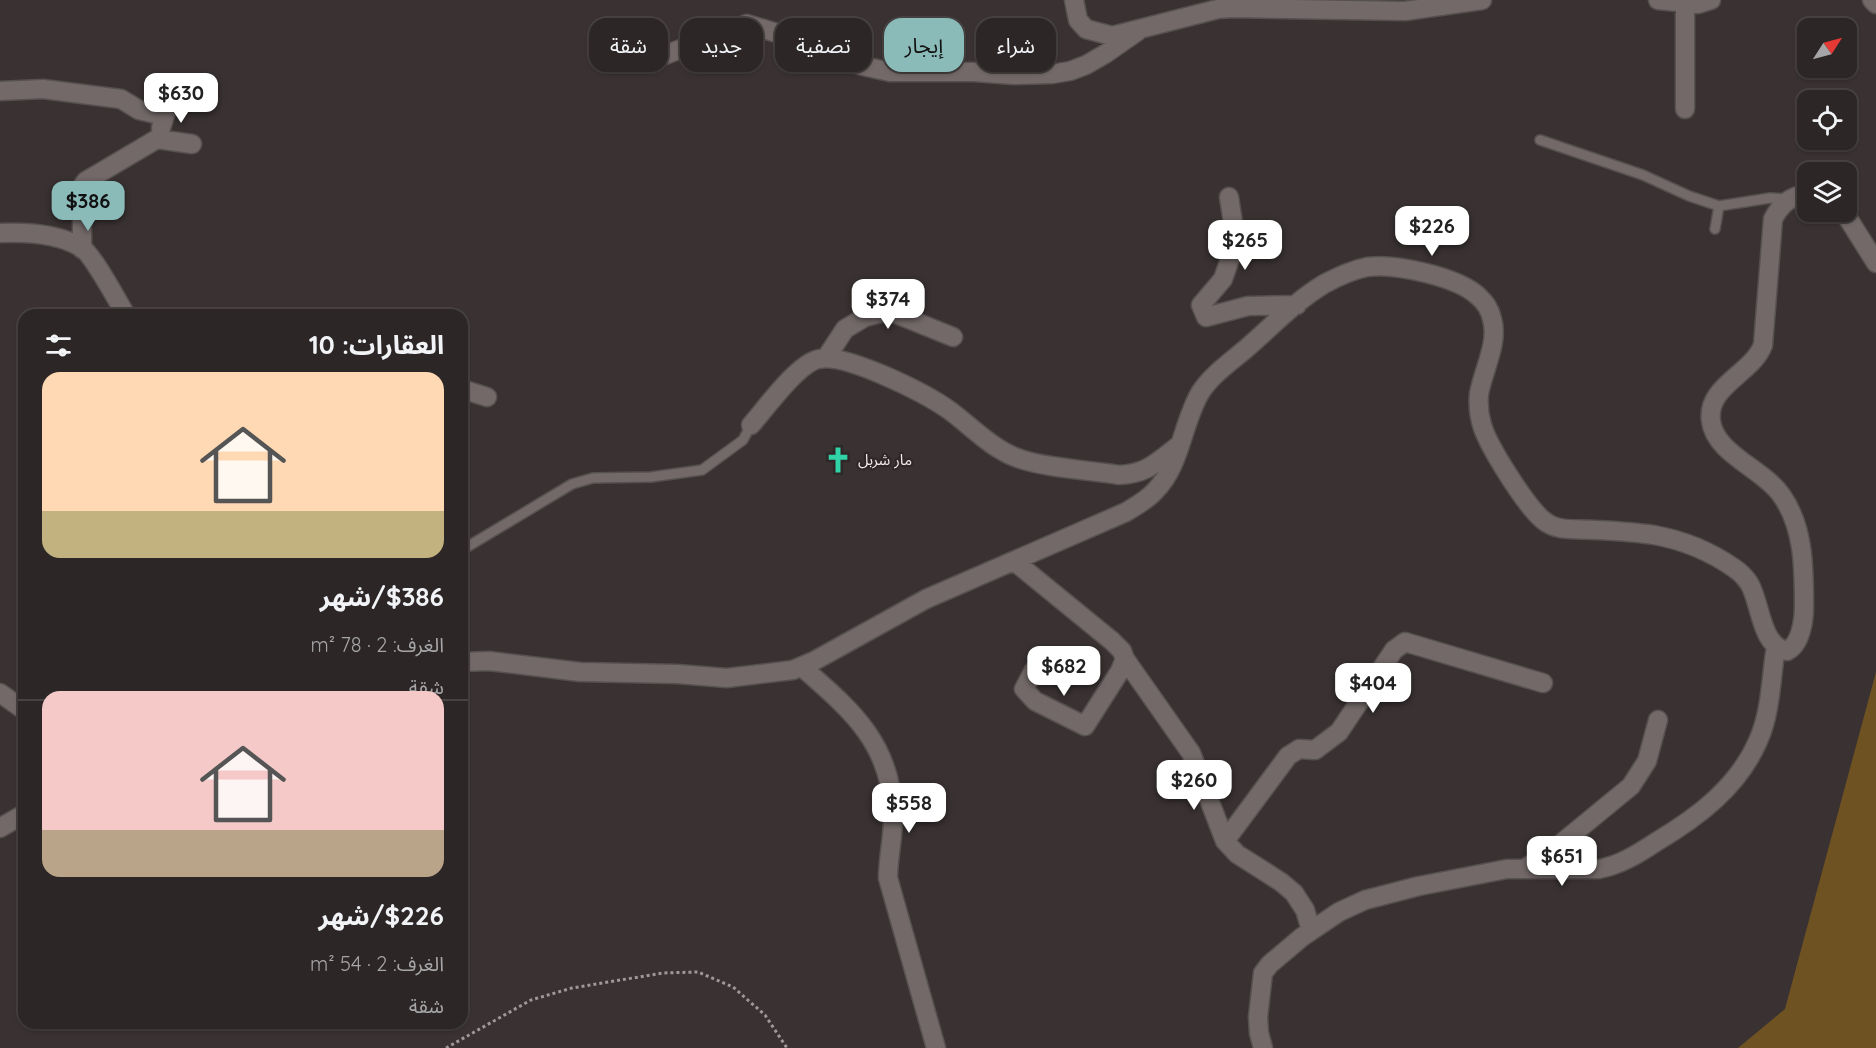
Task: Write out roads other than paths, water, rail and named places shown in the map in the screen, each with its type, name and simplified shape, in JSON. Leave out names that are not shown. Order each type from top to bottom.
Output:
[{"type":"street","points":[[1074,0],[1078,20],[1086,29],[1112,36],[1218,9],[1405,11],[1482,0]]},
{"type":"street","points":[[1658,0],[1685,4],[1698,4],[1711,0]]},
{"type":"street","points":[[1872,0],[1876,4]]},
{"type":"street","points":[[1685,4],[1685,109]]},
{"type":"street","points":[[668,55],[747,24],[810,43],[863,66],[890,72],[1052,74],[1070,71],[1086,64],[1138,31]]},
{"type":"street","points":[[0,92],[43,89],[121,99],[139,110],[167,107],[157,139]]},
{"type":"street","points":[[82,249],[82,194],[86,181],[157,139],[192,144]]},
{"type":"street","points":[[1229,197],[1236,242],[1223,279],[1201,305],[1206,317],[1248,306],[1297,304]]},
{"type":"street","points":[[468,662],[489,661],[580,672],[677,674],[727,678],[802,667],[926,599],[1126,512],[1140,503],[1164,480],[1190,415],[1207,384],[1297,304],[1322,285],[1354,270],[1376,266],[1408,270],[1459,284],[1478,295],[1488,307],[1493,321],[1494,335],[1479,394],[1482,428],[1529,504],[1542,519],[1557,527],[1653,535],[1700,549],[1733,567],[1749,582],[1767,633],[1776,646],[1784,651],[1792,648],[1799,635],[1803,618],[1803,557],[1799,534],[1788,507],[1774,486],[1719,441],[1713,430],[1710,410],[1719,393],[1751,362],[1763,345],[1773,219],[1780,206],[1789,199],[1797,197]]},
{"type":"street","points":[[1850,222],[1876,263]]},
{"type":"street","points":[[0,233],[33,233],[62,240],[82,249],[122,309]]},
{"type":"street","points":[[826,358],[845,329],[865,317],[889,311],[953,337]]},
{"type":"street","points":[[751,425],[802,366],[826,358],[870,369],[913,390],[946,408],[1003,452],[1029,461],[1119,475],[1132,474],[1151,468],[1179,445]]},
{"type":"street","points":[[468,391],[487,398]]},
{"type":"street","points":[[1014,561],[1122,651],[1191,753],[1225,841],[1237,854],[1294,892],[1305,910],[1311,930]]},
{"type":"street","points":[[1225,841],[1287,756],[1299,749],[1315,750],[1340,732],[1394,650],[1406,642],[1543,683]]},
{"type":"street","points":[[1263,1048],[1258,1017],[1263,973],[1270,964],[1311,930],[1339,912],[1365,900],[1507,869],[1610,867],[1638,854],[1691,821],[1720,796],[1739,773],[1759,739],[1765,717],[1776,646]]},
{"type":"street","points":[[1034,670],[1024,689],[1035,701],[1085,726],[1125,658]]},
{"type":"street","points":[[802,667],[855,716],[874,741],[884,762],[892,790],[894,816],[888,857],[888,878],[936,1048]]},
{"type":"street","points":[[0,693],[18,706]]},
{"type":"street","points":[[1526,868],[1558,846],[1631,786],[1647,761],[1659,720]]},
{"type":"street","points":[[0,828],[18,818]]},
{"type":"lane","points":[[1540,140],[1643,175],[1689,196],[1719,206],[1770,198],[1789,199]]},
{"type":"lane","points":[[1715,229],[1719,206]]},
{"type":"lane","points":[[468,546],[572,484],[593,478],[651,477],[702,470],[743,440],[751,425]]},
{"type":"place","name":"مار شربل","points":[[838,460]]}]
